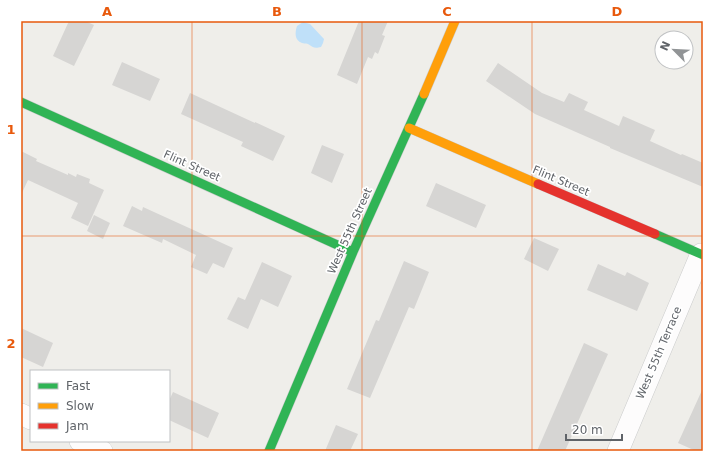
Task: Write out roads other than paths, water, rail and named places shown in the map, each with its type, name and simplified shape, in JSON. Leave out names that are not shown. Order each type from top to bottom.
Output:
[{"type":"street","name":"West 55th Street","points":[[269,451],[353,252],[455,21]]},
{"type":"street","name":"Flint Street","points":[[21,102],[353,252]]},
{"type":"street","name":"Flint Street","points":[[409,128],[702,255]]},
{"type":"street","name":"West 55th Terrace","points":[[618,451],[702,255]]},
{"type":"street","points":[[21,414],[30,418]]},
{"type":"street","points":[[82,442],[102,451]]},
{"type":"water","points":[[303,22],[310,24],[324,39],[321,47],[317,48],[299,42],[296,38],[297,26]]}]
